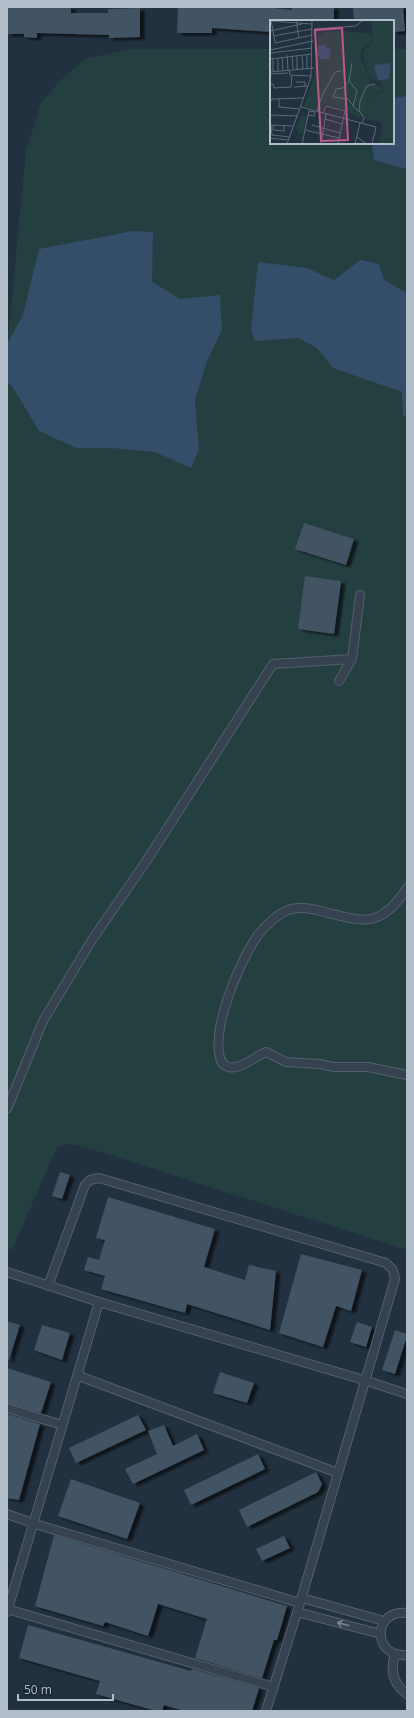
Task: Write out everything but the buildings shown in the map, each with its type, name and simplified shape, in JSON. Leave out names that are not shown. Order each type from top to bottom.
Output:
[{"type":"lane","points":[[339,681],[352,659],[360,595]]},
{"type":"lane","points":[[7,1109],[47,1014],[92,940],[151,854],[273,664],[352,659]]},
{"type":"lane","points":[[407,888],[389,911],[376,919],[355,918],[305,908],[288,910],[271,921],[257,936],[232,987],[220,1022],[219,1051],[222,1063],[231,1068],[266,1052],[286,1062],[368,1067],[407,1075]]},
{"type":"lane","points":[[48,1286],[84,1185],[94,1178],[101,1178],[386,1263],[394,1270],[395,1279],[364,1380],[301,1601],[266,1711]]},
{"type":"lane","points":[[7,1272],[99,1302],[407,1394]]},
{"type":"lane","points":[[99,1302],[34,1524],[7,1610],[274,1687]]},
{"type":"lane","points":[[78,1376],[338,1473]]},
{"type":"lane","points":[[7,1408],[62,1425]]},
{"type":"lane","points":[[7,1514],[34,1524],[301,1601],[384,1621]]},
{"type":"lane","points":[[297,1612],[380,1634]]},
{"type":"lane","points":[[407,1612],[392,1614],[384,1621],[380,1634],[385,1646],[395,1654],[407,1655]]},
{"type":"lane","points":[[395,1654],[392,1668],[393,1675],[400,1688],[407,1694]]},
{"type":"green space","points":[[131,49],[270,49],[270,144],[394,144],[394,49],[407,49],[407,1250],[101,1152],[70,1144],[57,1147],[12,1250],[7,1248],[7,349],[26,151],[41,103],[61,80],[85,59]]},
{"type":"water","points":[[407,96],[406,169],[374,160],[372,144],[394,144],[394,98]]},
{"type":"water","points":[[133,231],[153,232],[152,282],[180,299],[220,295],[222,330],[207,361],[195,400],[199,449],[191,468],[155,452],[112,448],[76,448],[39,431],[12,386],[7,382],[7,344],[23,315],[39,249]]},
{"type":"water","points":[[360,260],[379,264],[384,280],[407,293],[407,416],[403,416],[402,392],[333,368],[317,348],[298,338],[255,341],[251,330],[258,262],[307,268],[334,280]]}]
